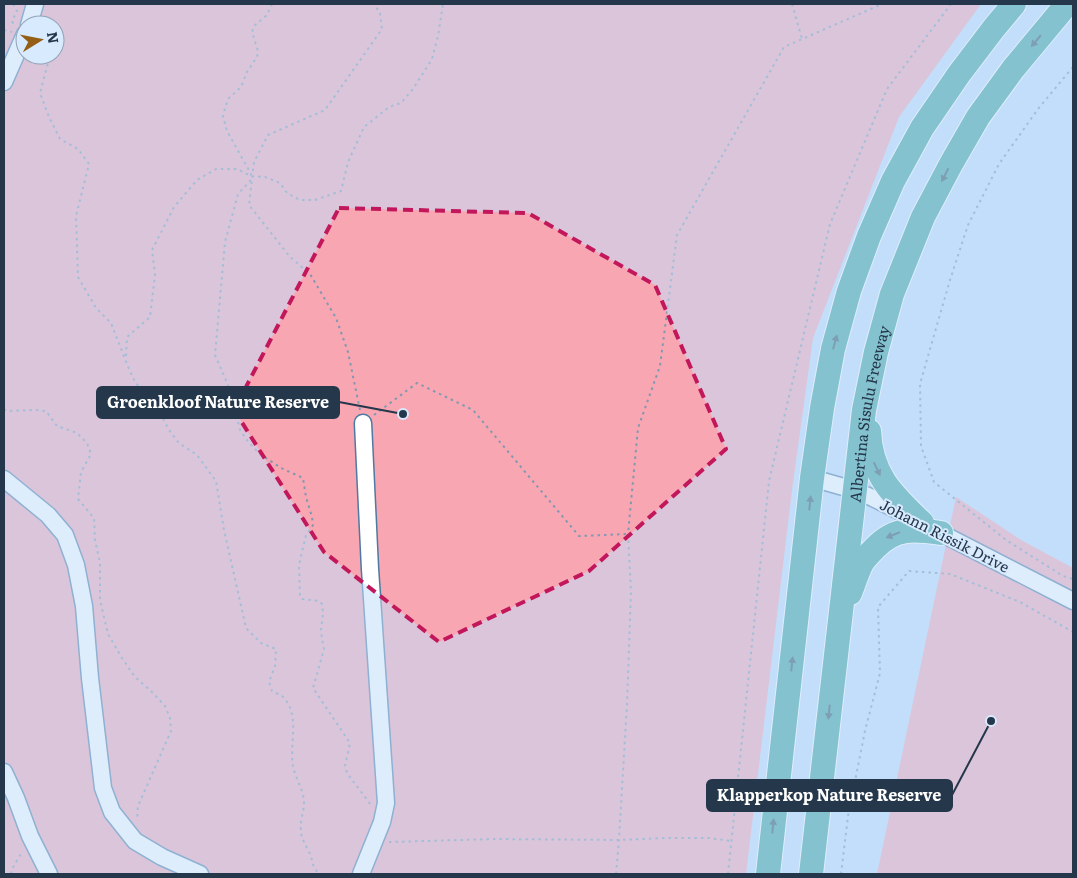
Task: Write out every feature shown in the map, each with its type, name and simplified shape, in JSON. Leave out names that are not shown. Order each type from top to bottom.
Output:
[{"type":"highway","points":[[768,874],[812,478],[825,388],[833,349],[849,291],[869,236],[893,181],[922,128],[958,74],[1014,4]]},
{"type":"highway","name":"Albertina Sisulu Freeway","points":[[812,874],[864,410],[876,352],[892,294],[923,217],[978,117],[1013,68],[1068,4]]},
{"type":"highway","points":[[876,352],[870,410],[870,440],[873,458],[880,474],[892,492],[931,528]]},
{"type":"highway","points":[[840,611],[862,563],[885,539],[895,533],[931,528]]},
{"type":"street","points":[[4,82],[15,57]]},
{"type":"street","points":[[362,874],[382,822],[386,803],[370,569],[363,423]]},
{"type":"street","name":"Johann Rissik Drive","points":[[812,478],[854,490],[873,498],[1073,601]]},
{"type":"street","points":[[4,480],[34,503],[54,522],[65,535],[76,565],[84,606],[90,678],[103,788],[112,812],[135,840],[162,857],[200,874]]},
{"type":"street","points":[[4,772],[30,836],[49,874]]},
{"type":"path","points":[[4,30],[12,32],[15,29],[12,21],[17,11],[13,4]]},
{"type":"path","points":[[252,176],[227,131],[223,116],[228,99],[241,87],[247,72],[257,57],[258,51],[252,32],[254,26],[266,15],[272,4]]},
{"type":"path","points":[[374,4],[380,13],[382,30],[324,110],[268,135],[254,162],[249,204],[290,257],[310,274],[336,318],[348,352],[363,423],[417,383],[473,410],[579,536],[628,534]]},
{"type":"path","points":[[126,359],[127,337],[150,317],[155,275],[152,250],[174,207],[197,180],[216,169],[237,169],[252,176],[265,177],[280,183],[287,193],[300,200],[315,200],[341,191],[348,162],[364,127],[389,107],[401,103],[414,89],[432,59],[443,4]]},
{"type":"path","points":[[792,4],[802,39]]},
{"type":"path","points":[[616,874],[631,592],[628,534],[638,428],[660,366],[677,235],[784,47],[882,4]]},
{"type":"path","points":[[47,65],[40,93],[49,117],[60,139],[78,149],[89,164],[76,216],[78,278],[96,308],[111,323],[136,384],[149,392],[179,443],[197,454],[216,481],[224,530],[246,628],[261,643],[276,649],[275,666],[269,682],[272,691],[282,696],[289,706],[293,717],[293,767],[304,802],[301,835],[309,851],[313,868],[319,874]]},
{"type":"path","points":[[1073,67],[1038,108],[1000,164],[968,226],[920,384],[921,446],[934,482],[1006,540],[1063,576],[1073,580]]},
{"type":"path","points":[[252,176],[238,194],[225,242],[216,355],[231,392],[240,430],[248,443],[260,454],[281,468],[303,478],[312,524],[306,535],[299,565],[300,595],[302,599],[318,601],[322,604],[323,613],[321,630],[324,648],[313,688],[350,743],[345,766],[347,773],[382,822]]},
{"type":"path","points":[[4,410],[46,412],[57,426],[78,433],[87,443],[91,454],[81,472],[78,499],[94,518],[95,540],[100,556],[100,600],[108,634],[135,676],[166,706],[170,718],[171,731],[138,806],[135,840]]},
{"type":"path","points":[[841,874],[848,816],[864,731],[880,673],[878,607],[909,571],[950,574],[1020,602],[1073,632]]},
{"type":"path","points":[[11,874],[30,836]]},
{"type":"path","points":[[373,842],[495,839],[619,840],[708,838],[731,842]]},
{"type":"highlighted area","points":[[339,208],[528,213],[655,285],[726,449],[589,571],[439,642],[324,552],[234,410]]},
{"type":"shaded area","points":[[4,4],[981,4],[899,117],[813,338],[792,490],[746,874],[4,874]]},
{"type":"shaded area","points":[[956,497],[1021,540],[1073,568],[1073,874],[877,874]]},
{"type":"place","name":"Groenkloof Nature Reserve","points":[[403,414]]},
{"type":"place","name":"Klapperkop Nature Reserve","points":[[991,721]]}]
